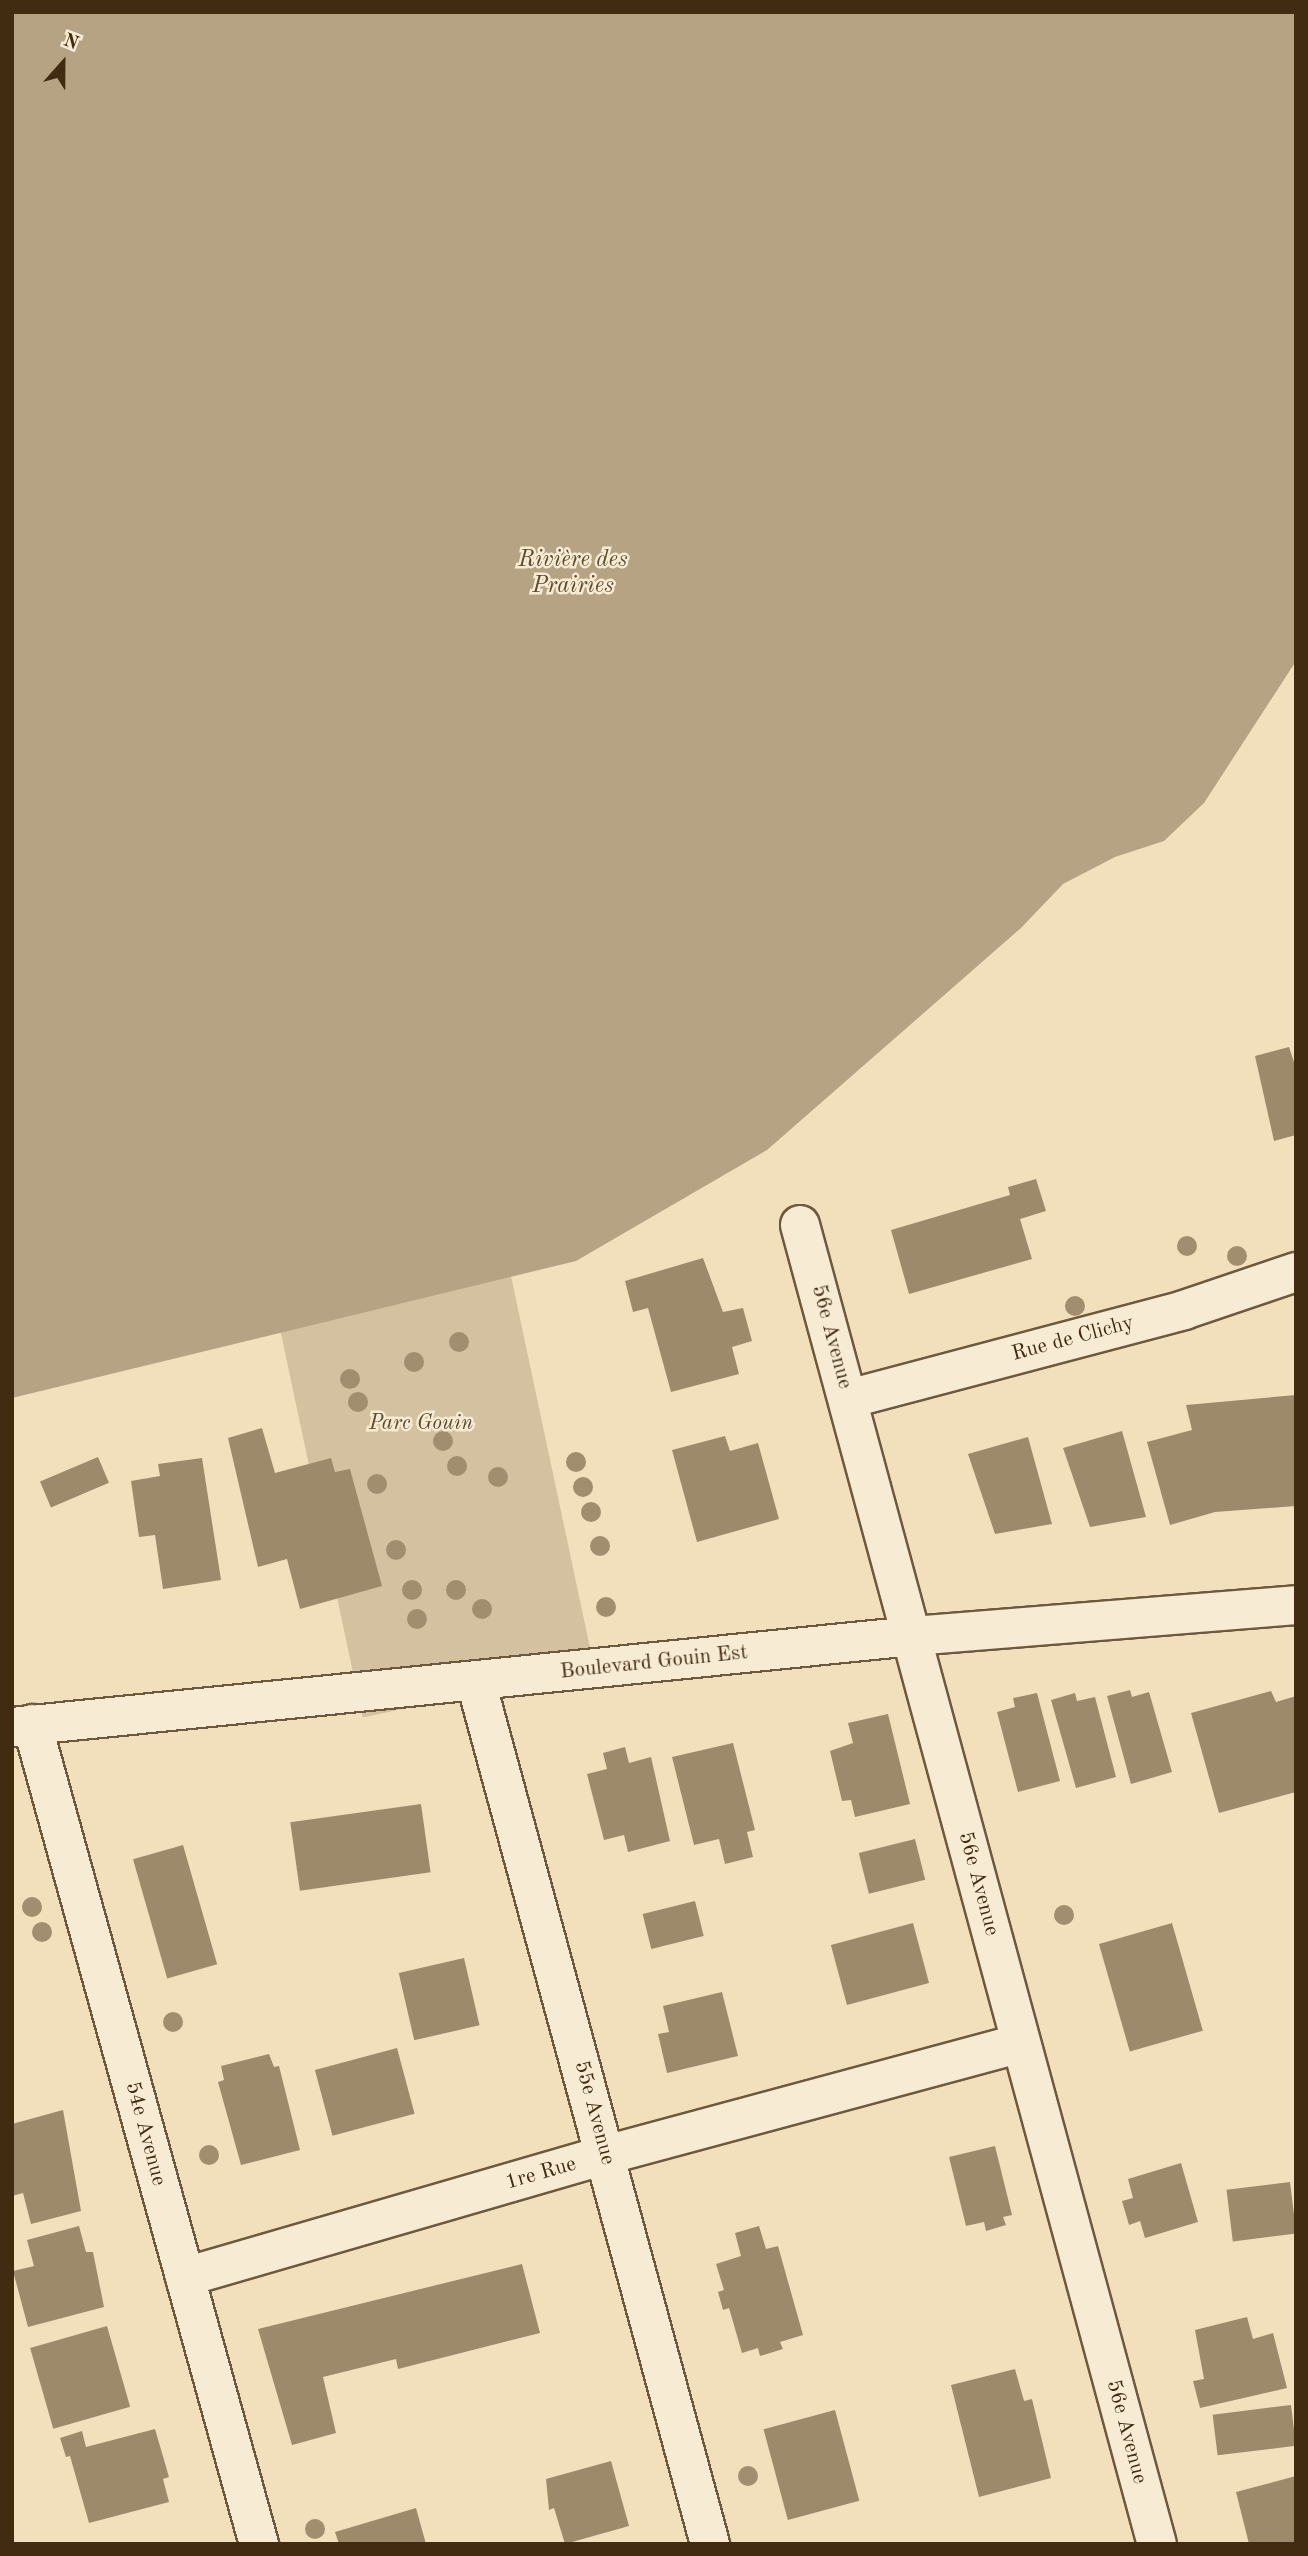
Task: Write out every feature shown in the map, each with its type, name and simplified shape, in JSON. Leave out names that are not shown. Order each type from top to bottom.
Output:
[{"type":"street","name":"56e Avenue","points":[[800,1225],[1157,2544]]},
{"type":"street","name":"Rue de Clichy","points":[[848,1399],[1184,1310],[1296,1272]]},
{"type":"street","name":"Boulevard Gouin Est","points":[[22,1725],[475,1682],[913,1636],[1296,1605]]},
{"type":"street","name":"55e Avenue","points":[[475,1682],[710,2544]]},
{"type":"street","name":"54e Avenue","points":[[22,1725],[185,2277],[259,2544]]},
{"type":"street","name":"1re Rue","points":[[185,2277],[606,2155],[1020,2043]]},
{"type":"green space","name":"Parc Gouin","points":[[511,1276],[594,1668],[363,1718],[279,1325]]},
{"type":"water","name":"Rivière des Prairies","points":[[12,12],[1296,12],[1296,661],[1204,803],[1164,841],[1115,857],[1063,884],[1021,928],[767,1150],[576,1261],[12,1398]]},
{"type":"building","points":[[1289,1047],[1296,1068],[1296,1135],[1274,1141],[1255,1056]]},
{"type":"building","points":[[1036,1179],[1046,1211],[1020,1219],[1032,1259],[909,1294],[891,1230],[1010,1195],[1008,1187]]},
{"type":"building","points":[[703,1258],[723,1312],[743,1308],[752,1341],[732,1347],[739,1374],[671,1392],[648,1308],[633,1312],[625,1281]]},
{"type":"building","points":[[1296,1395],[1296,1506],[1215,1512],[1170,1525],[1147,1442],[1192,1430],[1186,1405]]},
{"type":"building","points":[[262,1428],[275,1473],[331,1458],[335,1472],[350,1469],[382,1586],[300,1609],[287,1559],[258,1567],[228,1438]]},
{"type":"building","points":[[1122,1431],[1146,1517],[1090,1527],[1063,1448]]},
{"type":"building","points":[[725,1436],[730,1451],[758,1443],[779,1519],[697,1542],[672,1450]]},
{"type":"building","points":[[1028,1437],[1052,1524],[995,1534],[968,1454]]},
{"type":"building","points":[[98,1457],[109,1483],[51,1507],[40,1482]]},
{"type":"building","points":[[202,1458],[221,1580],[163,1589],[155,1535],[139,1537],[131,1481],[160,1476],[158,1464]]},
{"type":"building","points":[[1130,1690],[1132,1697],[1149,1692],[1172,1772],[1131,1784],[1107,1696]]},
{"type":"building","points":[[1271,1691],[1276,1702],[1296,1696],[1296,1792],[1219,1813],[1191,1713]]},
{"type":"building","points":[[1037,1693],[1060,1781],[1018,1792],[997,1712],[1015,1707],[1013,1698]]},
{"type":"building","points":[[1075,1693],[1077,1701],[1095,1697],[1116,1777],[1076,1788],[1051,1700]]},
{"type":"building","points":[[888,1714],[910,1804],[855,1817],[851,1800],[842,1801],[830,1751],[853,1743],[848,1723]]},
{"type":"building","points":[[733,1743],[755,1830],[747,1832],[753,1857],[725,1864],[719,1839],[694,1845],[672,1757]]},
{"type":"building","points":[[625,1747],[629,1763],[651,1757],[670,1841],[628,1852],[624,1835],[604,1840],[587,1774],[607,1769],[603,1753]]},
{"type":"building","points":[[421,1804],[431,1872],[300,1891],[290,1822]]},
{"type":"building","points":[[915,1839],[925,1880],[869,1894],[859,1853]]},
{"type":"building","points":[[183,1845],[217,1964],[167,1979],[133,1859]]},
{"type":"building","points":[[695,1901],[704,1936],[651,1949],[643,1914]]},
{"type":"building","points":[[913,1923],[929,1983],[847,2005],[831,1945]]},
{"type":"building","points":[[1172,1923],[1203,2031],[1130,2052],[1099,1944]]},
{"type":"building","points":[[464,1958],[480,2025],[414,2040],[399,1973]]},
{"type":"building","points":[[722,1992],[738,2056],[667,2073],[658,2034],[669,2032],[663,2006]]},
{"type":"building","points":[[397,2048],[415,2114],[332,2136],[315,2070]]},
{"type":"building","points":[[269,2054],[274,2067],[279,2066],[300,2150],[241,2165],[218,2082],[224,2080],[221,2066]]},
{"type":"building","points":[[63,2110],[81,2211],[31,2224],[23,2193],[12,2196],[12,2124]]},
{"type":"building","points":[[995,2146],[1012,2215],[1003,2217],[1006,2225],[986,2231],[984,2222],[966,2226],[949,2157]]},
{"type":"building","points":[[1181,2163],[1198,2222],[1145,2238],[1140,2221],[1129,2225],[1122,2201],[1133,2198],[1128,2179]]},
{"type":"building","points":[[1290,2182],[1296,2234],[1233,2241],[1226,2190]]},
{"type":"building","points":[[79,2226],[86,2252],[93,2252],[104,2307],[28,2327],[13,2271],[34,2266],[27,2240]]},
{"type":"building","points":[[759,2226],[766,2249],[778,2246],[803,2335],[780,2342],[783,2349],[760,2356],[758,2348],[742,2353],[729,2308],[723,2310],[718,2292],[724,2290],[716,2264],[741,2256],[735,2233]]},
{"type":"building","points":[[522,2264],[540,2333],[398,2369],[396,2359],[323,2377],[336,2433],[292,2445],[258,2329]]},
{"type":"building","points":[[1247,2317],[1253,2339],[1273,2333],[1287,2388],[1200,2408],[1193,2381],[1204,2379],[1195,2330]]},
{"type":"building","points":[[107,2326],[130,2407],[53,2429],[30,2348]]},
{"type":"building","points":[[1015,2369],[1024,2401],[1032,2399],[1051,2478],[979,2497],[951,2385]]},
{"type":"building","points":[[1291,2405],[1296,2446],[1218,2455],[1213,2415]]},
{"type":"building","points":[[835,2410],[859,2501],[788,2520],[764,2429]]},
{"type":"building","points":[[155,2429],[169,2477],[163,2479],[169,2502],[89,2523],[70,2456],[66,2457],[60,2438],[82,2431],[86,2447]]},
{"type":"building","points":[[611,2461],[629,2526],[565,2544],[554,2508],[549,2510],[546,2479]]},
{"type":"building","points":[[1296,2476],[1296,2544],[1249,2544],[1236,2492]]},
{"type":"building","points":[[416,2508],[426,2544],[339,2544],[335,2532]]}]
